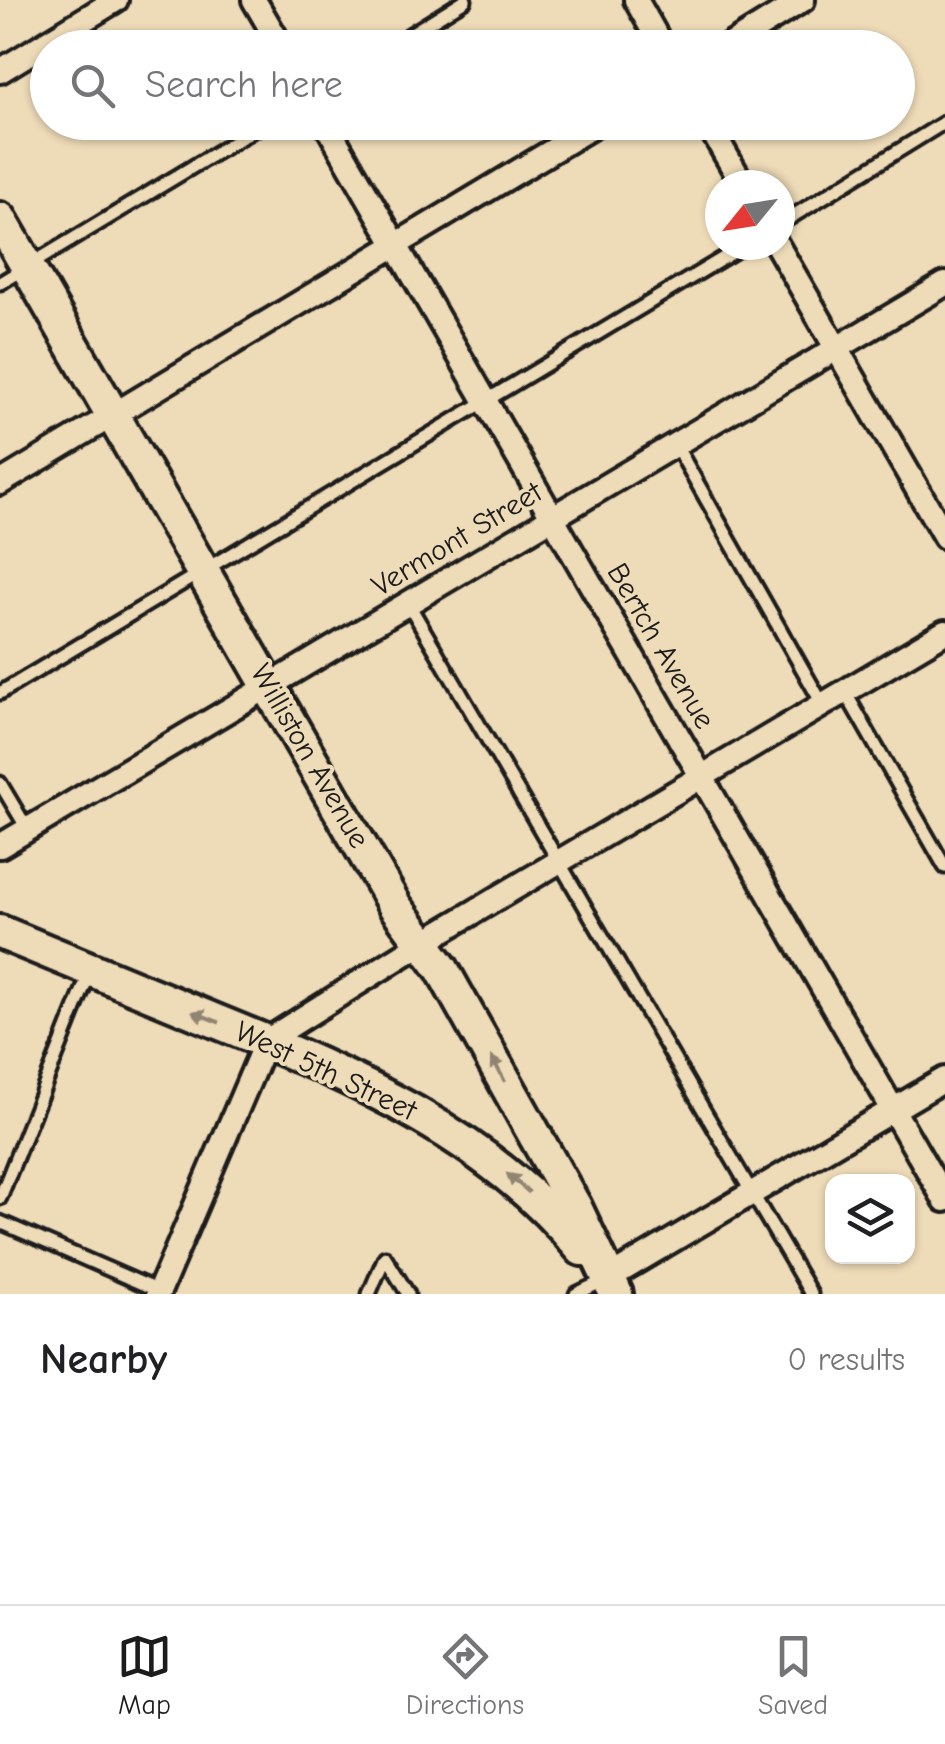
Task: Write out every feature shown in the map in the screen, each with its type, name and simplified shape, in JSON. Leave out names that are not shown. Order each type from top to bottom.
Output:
[{"type":"main road","name":"Williston Avenue","points":[[0,219],[14,275],[114,415],[395,906],[442,969],[565,1190],[612,1287]]},
{"type":"main road","name":"West 5th Street","points":[[0,932],[266,1041],[397,1100],[479,1152],[523,1186],[560,1221],[612,1287]]},
{"type":"street","points":[[66,30],[116,0]]},
{"type":"street","points":[[254,0],[272,30]]},
{"type":"street","points":[[636,0],[654,30]]},
{"type":"street","points":[[754,30],[804,0]]},
{"type":"street","points":[[0,70],[30,52]]},
{"type":"street","name":"Bertch Avenue","points":[[335,140],[945,1200]]},
{"type":"street","points":[[0,483],[570,140]]},
{"type":"street","points":[[717,140],[734,170]]},
{"type":"street","points":[[786,260],[945,537]]},
{"type":"street","name":"Vermont Street","points":[[0,846],[945,284]]},
{"type":"street","points":[[161,1293],[266,1041],[422,942],[945,632]]},
{"type":"street","points":[[612,1287],[754,1193],[945,1080]]},
{"type":"lane","points":[[416,30],[464,0]]},
{"type":"lane","points":[[795,215],[945,122]]},
{"type":"lane","points":[[14,275],[237,140]]},
{"type":"lane","points":[[0,694],[721,260]]},
{"type":"lane","points":[[675,444],[823,705]]},
{"type":"lane","points":[[408,603],[811,1294]]},
{"type":"lane","points":[[845,692],[945,867]]},
{"type":"lane","points":[[0,783],[28,830]]},
{"type":"lane","points":[[0,1198],[91,969]]},
{"type":"lane","points":[[0,1222],[161,1293]]},
{"type":"lane","points":[[369,1294],[384,1257],[408,1294]]},
{"type":"lane","points":[[576,1294],[612,1287]]}]
